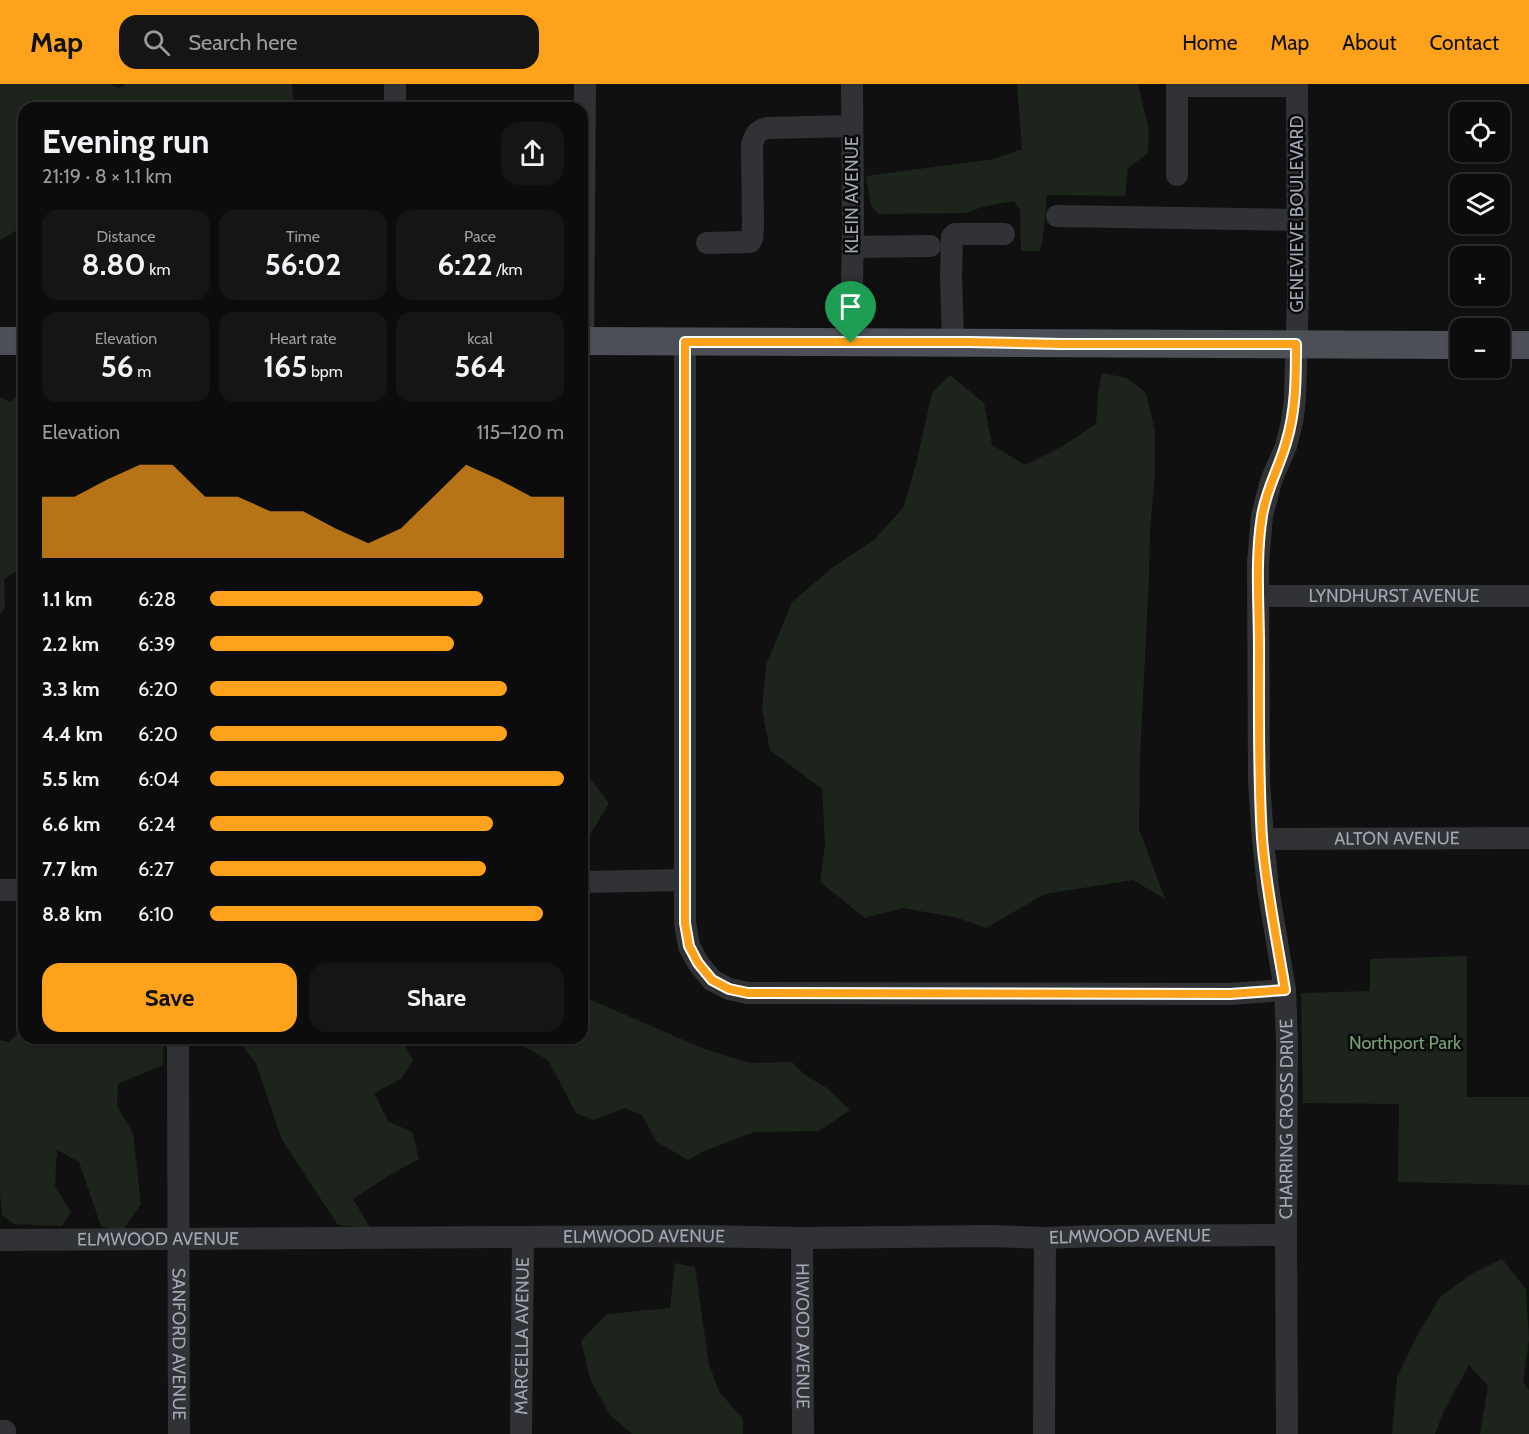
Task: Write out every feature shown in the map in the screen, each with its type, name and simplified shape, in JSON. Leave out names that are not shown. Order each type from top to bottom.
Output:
[{"type":"main road","points":[[0,341],[18,341]]},
{"type":"main road","points":[[588,341],[1450,345]]},
{"type":"main road","points":[[1510,345],[1529,345]]},
{"type":"street","points":[[395,84],[395,102]]},
{"type":"street","points":[[585,84],[585,102]]},
{"type":"street","name":"KLEIN AVENUE","points":[[851,343],[852,84]]},
{"type":"street","points":[[1176,175],[1177,85],[1297,85]]},
{"type":"street","name":"GENEVIEVE BOULEVARD","points":[[1296,344],[1297,85]]},
{"type":"street","points":[[707,243],[750,242],[752,239],[752,145],[759,130],[852,126]]},
{"type":"street","points":[[1058,216],[1298,220]]},
{"type":"street","points":[[953,342],[952,237],[955,234],[1005,234]]},
{"type":"street","points":[[853,247],[930,246]]},
{"type":"street","points":[[685,342],[685,923],[689,946],[698,963],[712,980],[729,989],[748,993],[1230,994],[1285,990]]},
{"type":"street","name":"CHARRING CROSS DRIVE","points":[[1287,1434],[1287,1041],[1285,990],[1268,888],[1259,782],[1258,563],[1262,516],[1292,422],[1295,399],[1296,344]]},
{"type":"street","name":"LYNDHURST AVENUE","points":[[1259,596],[1529,596]]},
{"type":"street","name":"ALTON AVENUE","points":[[1263,839],[1529,838]]},
{"type":"street","points":[[588,882],[685,880]]},
{"type":"street","points":[[0,891],[18,890]]},
{"type":"street","name":"SANFORD AVENUE","points":[[178,1044],[178,1434]]},
{"type":"street","name":"ELMWOOD AVENUE","points":[[0,1240],[699,1236],[1045,1238],[1286,1235]]},
{"type":"street","name":"MARCELLA AVENUE","points":[[521,1434],[523,1238]]},
{"type":"street","name":"HIWOOD AVENUE","points":[[802,1238],[803,1434]]},
{"type":"street","points":[[1044,1434],[1045,1238]]},
{"type":"street","points":[[0,1431],[5,1431],[5,1434]]},
{"type":"green space","points":[[0,84],[109,84],[119,88],[127,84],[292,84],[294,102],[18,102],[18,230],[0,240]]},
{"type":"green space","points":[[1017,84],[1138,84],[1149,131],[1148,153],[1128,168],[1125,196],[1047,195],[1040,251],[1021,251],[1020,210],[1014,201],[982,207],[966,213],[878,214],[871,206],[866,176],[994,159],[1022,149]]},
{"type":"green space","points":[[1102,373],[1127,378],[1146,393],[1155,431],[1155,476],[1150,530],[1140,758],[1139,829],[1165,899],[1133,880],[1045,894],[986,928],[958,918],[903,908],[865,918],[820,882],[825,843],[822,789],[770,750],[762,710],[766,665],[792,602],[832,568],[874,540],[903,508],[916,464],[932,393],[950,375],[984,403],[992,445],[1025,465],[1061,447],[1096,424]]},
{"type":"green space","points":[[18,396],[18,570],[4,579],[5,608],[0,615],[0,397],[10,402]]},
{"type":"green space","points":[[588,776],[609,803],[588,838]]},
{"type":"green space","name":"Northport Park","points":[[1467,956],[1467,1097],[1529,1097],[1529,1185],[1398,1182],[1399,1104],[1303,1103],[1301,993],[1370,991],[1370,959]]},
{"type":"green space","points":[[588,999],[702,1048],[749,1063],[792,1062],[805,1075],[827,1088],[850,1110],[819,1131],[754,1132],[702,1152],[688,1160],[657,1142],[642,1115],[625,1108],[593,1120],[576,1113],[548,1060],[520,1044],[588,1044]]},
{"type":"green space","points":[[18,1033],[18,1044],[164,1044],[163,1065],[118,1084],[117,1106],[133,1133],[141,1204],[121,1233],[101,1226],[79,1162],[57,1150],[55,1186],[71,1212],[62,1226],[14,1224],[2,1215],[0,1040],[9,1042]]},
{"type":"green space","points":[[241,1044],[404,1044],[413,1061],[401,1079],[374,1093],[388,1121],[412,1132],[419,1159],[353,1199],[371,1229],[338,1225],[282,1140],[256,1063]]},
{"type":"green space","points":[[1502,1259],[1526,1289],[1529,1339],[1523,1382],[1529,1390],[1529,1434],[1480,1434],[1488,1386],[1469,1365],[1443,1413],[1435,1434],[1392,1434],[1397,1377],[1440,1297],[1473,1273]]},
{"type":"green space","points":[[675,1263],[695,1267],[709,1365],[720,1393],[743,1419],[743,1434],[632,1434],[610,1415],[591,1381],[581,1341],[607,1314],[670,1308]]},
{"type":"route","points":[[685,342],[851,343],[1296,344],[1295,399],[1292,422],[1286,446],[1271,481],[1262,516],[1258,563],[1259,782],[1268,888],[1285,990],[1230,994],[748,993],[729,989],[712,980],[698,963],[689,946],[685,923],[685,342]]}]
